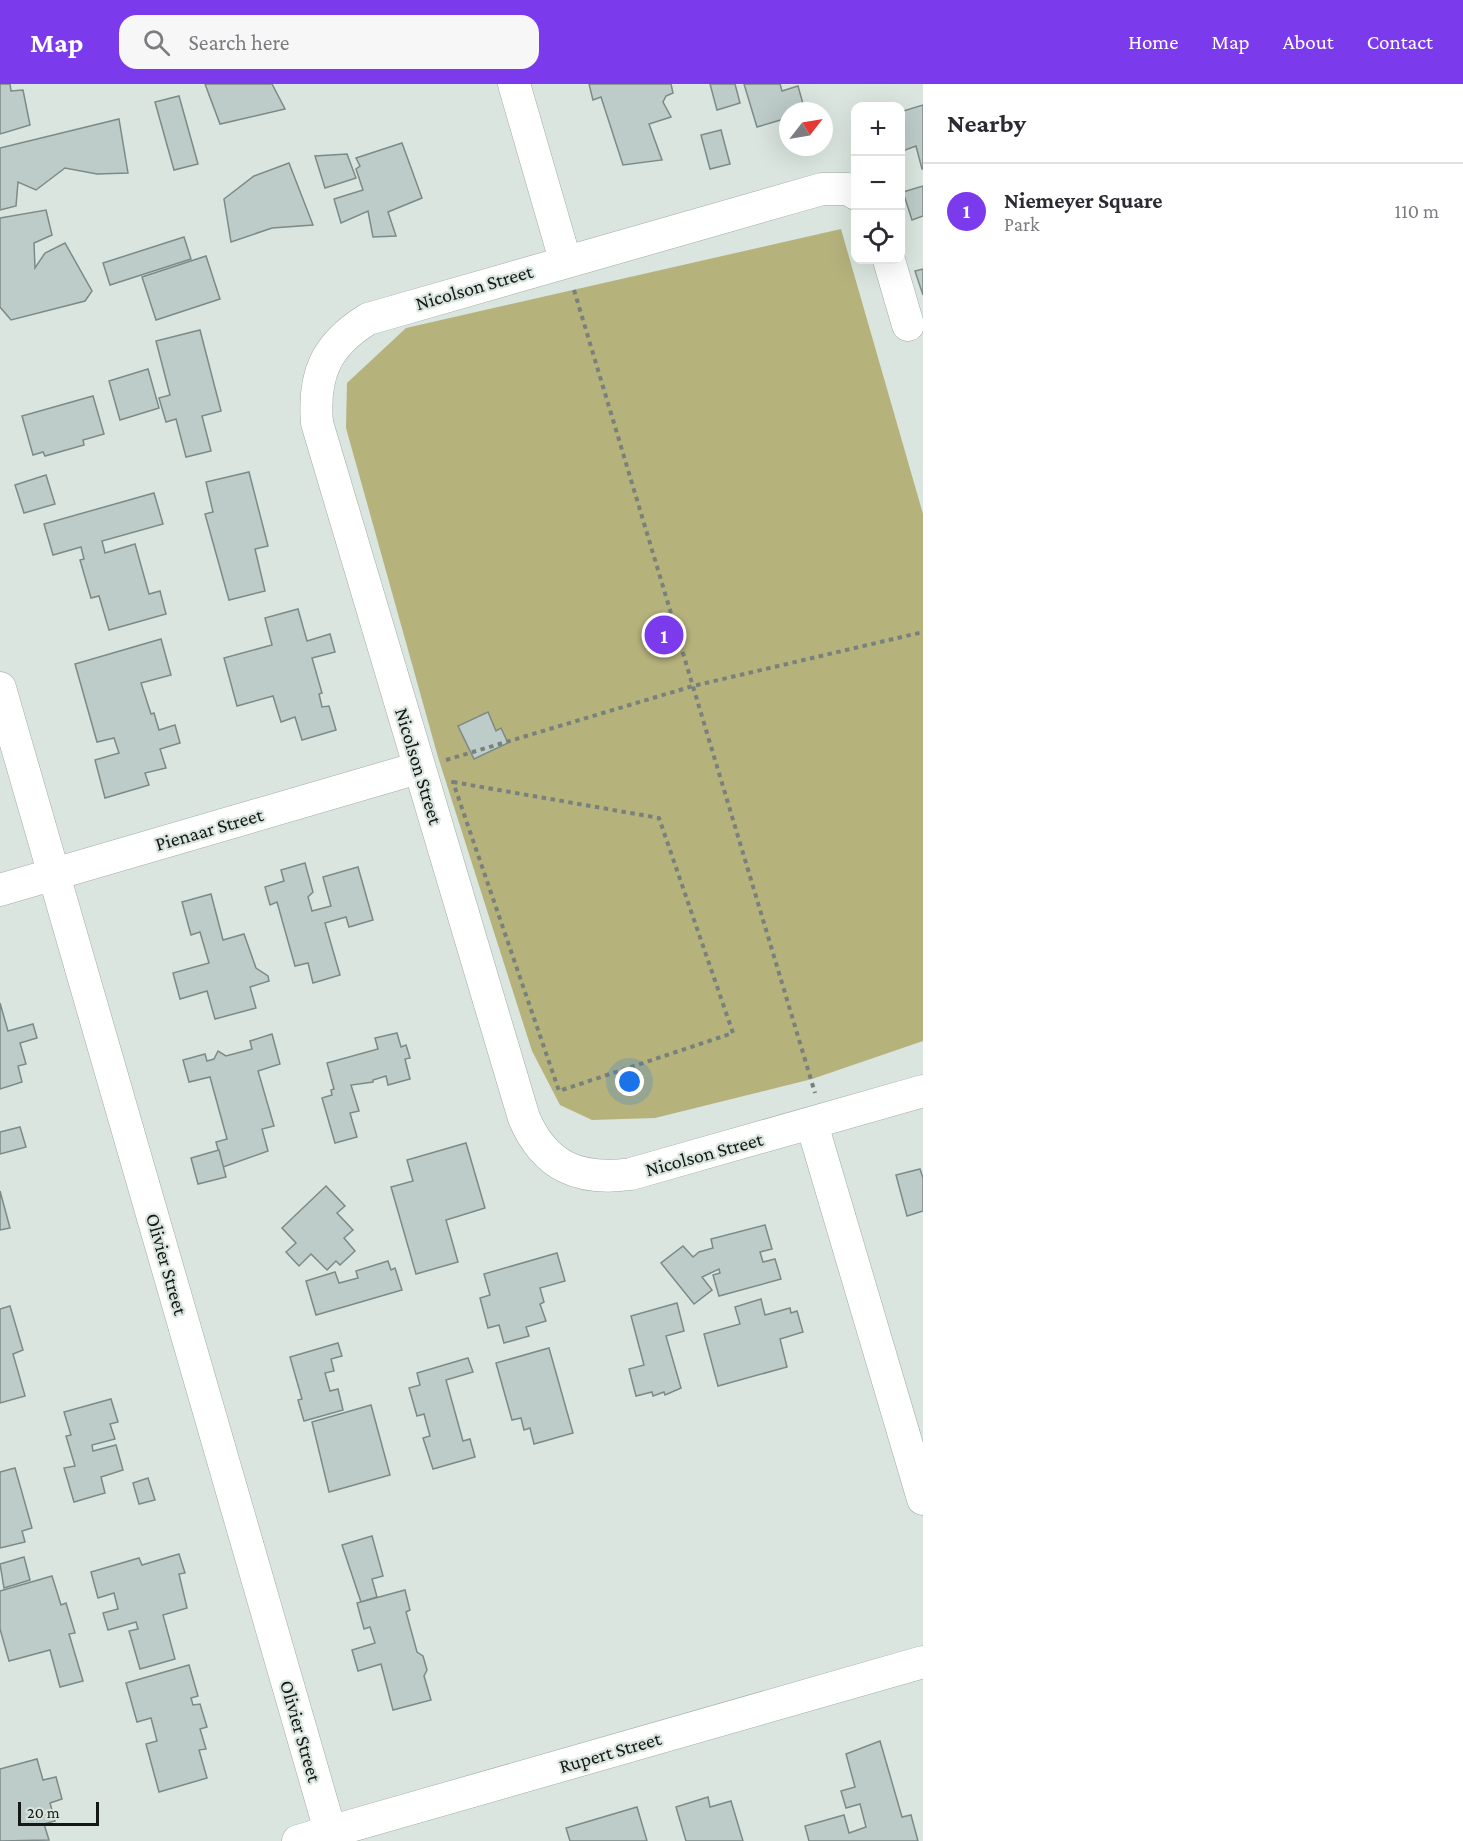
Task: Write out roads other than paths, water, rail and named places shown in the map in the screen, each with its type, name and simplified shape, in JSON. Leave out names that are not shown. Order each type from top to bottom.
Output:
[{"type":"street","points":[[514,84],[565,260]]},
{"type":"street","name":"Nicolson Street","points":[[851,192],[841,188],[822,189],[565,260],[368,319],[351,329],[336,345],[320,373],[315,402],[317,423],[524,1118],[543,1151],[570,1170],[597,1177],[613,1177],[813,1124],[923,1091]]},
{"type":"street","points":[[890,264],[908,325]]},
{"type":"street","name":"Olivier Street","points":[[0,688],[332,1836]]},
{"type":"street","name":"Pienaar Street","points":[[0,890],[418,768]]},
{"type":"street","points":[[813,1124],[923,1499]]},
{"type":"street","name":"Rupert Street","points":[[298,1841],[332,1836],[923,1662]]},
{"type":"place","name":"Niemeyer Square","points":[[664,635]]}]
